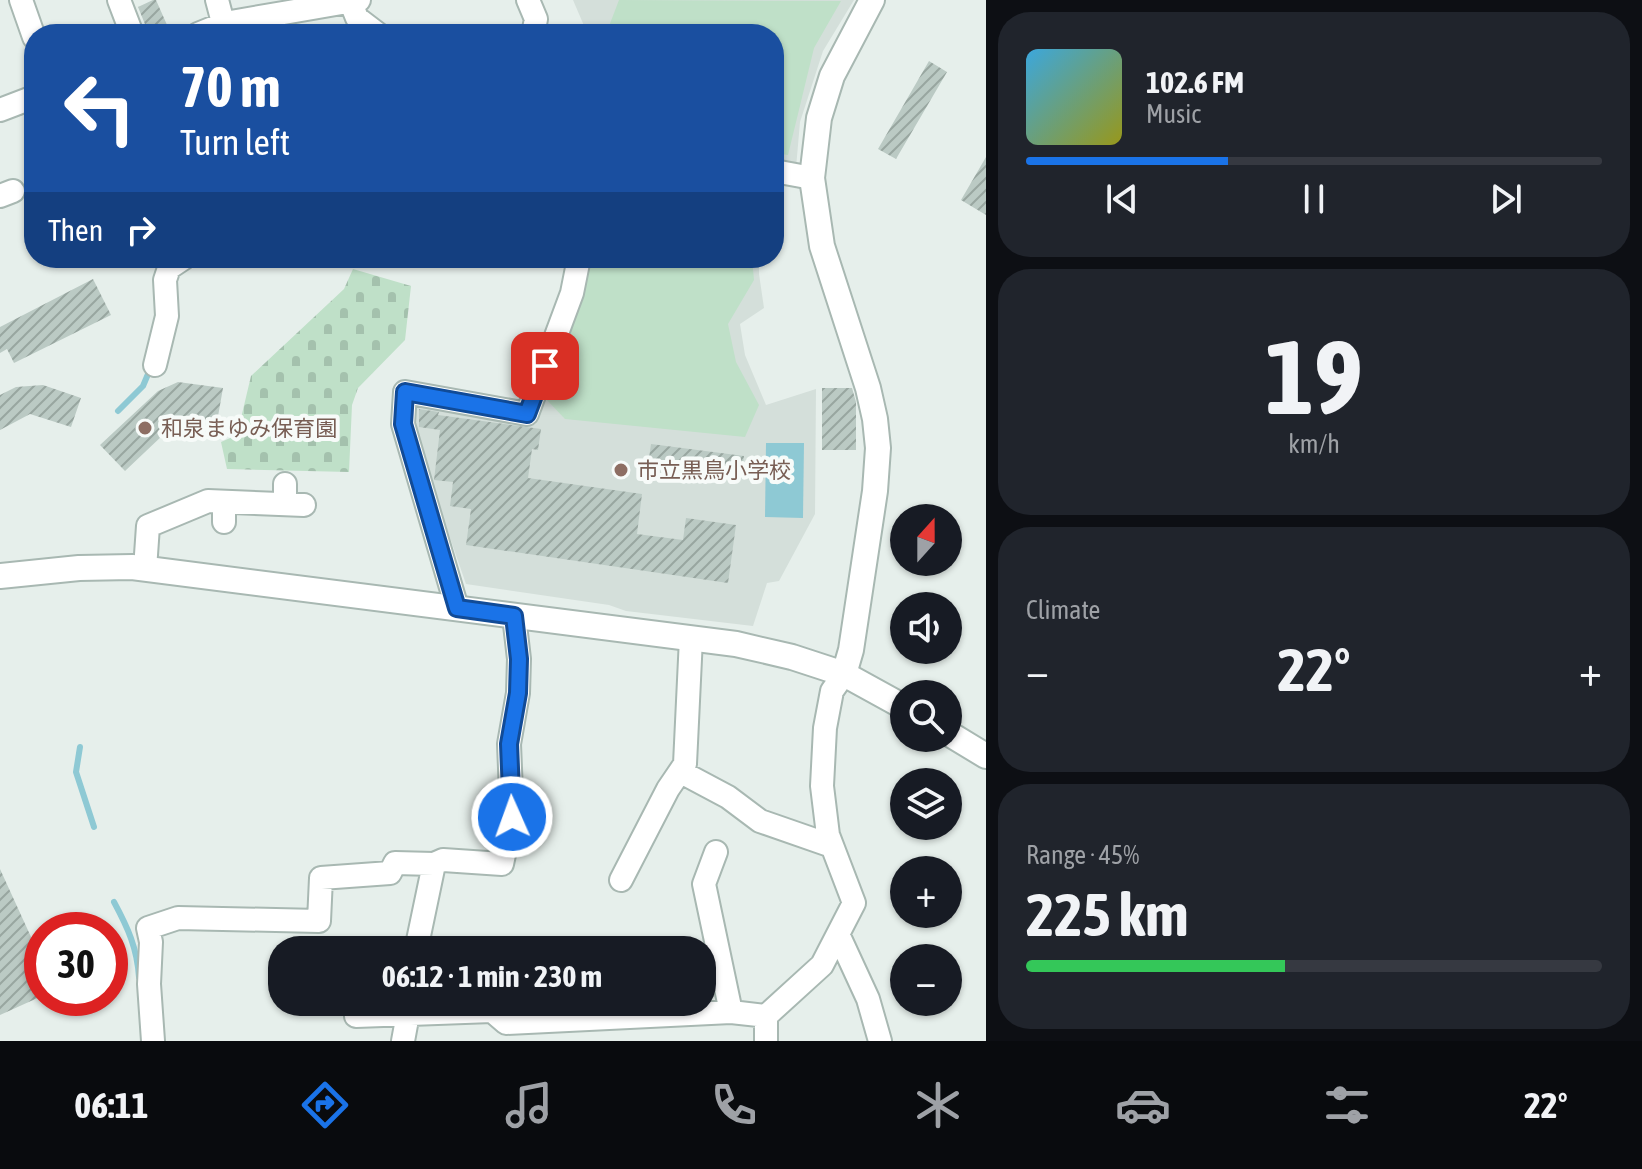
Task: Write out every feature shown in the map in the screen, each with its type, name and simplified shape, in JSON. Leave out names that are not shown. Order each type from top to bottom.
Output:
[{"type":"street","points":[[21,0],[29,24]]},
{"type":"street","points":[[119,0],[128,24]]},
{"type":"street","points":[[217,0],[225,24]]},
{"type":"street","points":[[766,1041],[766,1016],[822,965],[854,903],[828,835],[822,786],[825,728],[832,691],[844,674],[853,636],[875,491],[878,448],[868,388],[822,246],[812,178],[819,118],[832,76],[872,0]]},
{"type":"street","points":[[246,24],[355,2],[357,18],[365,24]]},
{"type":"street","points":[[524,5],[536,19],[535,24]]},
{"type":"street","points":[[0,110],[24,101]]},
{"type":"street","points":[[784,173],[812,178]]},
{"type":"street","points":[[155,365],[167,316],[165,280],[169,268]]},
{"type":"street","points":[[457,608],[403,424],[405,392],[527,414],[572,293],[577,268]]},
{"type":"street","points":[[145,569],[148,526],[208,501],[224,512],[291,498]]},
{"type":"street","points":[[0,576],[79,568],[145,569],[691,638],[747,647],[844,674],[890,699]]},
{"type":"street","points":[[153,1041],[148,928],[178,918],[319,921],[321,878],[390,873],[395,863],[434,864],[443,860],[502,864],[512,817],[499,744],[518,693],[519,659],[514,616]]},
{"type":"street","points":[[621,880],[636,830],[685,764],[691,638]]},
{"type":"street","points":[[962,741],[986,756]]},
{"type":"street","points":[[681,772],[728,797],[760,821],[832,846]]},
{"type":"street","points":[[716,852],[704,884],[731,1012]]},
{"type":"street","points":[[419,936],[434,864]]},
{"type":"street","points":[[838,934],[868,999],[880,1041]]},
{"type":"street","points":[[716,1013],[766,1016]]},
{"type":"street","points":[[403,1041],[408,1016]]},
{"type":"street","points":[[498,1016],[506,1023],[649,1016]]},
{"type":"shaded area","points":[[573,0],[854,0],[823,51],[800,122],[796,168],[784,165],[784,24],[583,24]]},
{"type":"shaded area","name":"市立黒鳥小学校","points":[[585,268],[759,268],[764,308],[740,324],[745,355],[766,405],[816,389],[815,514],[779,581],[767,583],[753,626],[626,611],[609,605],[466,584],[411,425],[410,406],[420,401],[532,420]]},
{"type":"green space","points":[[619,0],[841,1],[814,48],[788,155],[784,154],[784,24],[610,24]]},
{"type":"green space","points":[[589,268],[753,268],[754,280],[728,324],[736,362],[759,405],[745,437],[565,419],[546,399],[582,301]]},
{"type":"green space","points":[[353,269],[411,286],[405,340],[358,388],[352,405],[349,472],[227,469],[221,442],[237,435],[251,376],[344,289]]},
{"type":"water","points":[[766,443],[804,443],[803,518],[765,517]]},
{"type":"building","points":[[156,0],[167,24],[145,24],[138,7]]},
{"type":"building","points":[[929,61],[947,72],[896,159],[878,149]]},
{"type":"building","points":[[986,157],[986,215],[961,200]]},
{"type":"building","points":[[93,279],[111,315],[14,363],[7,349],[0,353],[0,327]]},
{"type":"building","points":[[178,382],[223,388],[217,422],[183,416],[125,471],[100,445],[158,391]]},
{"type":"building","points":[[43,385],[81,398],[71,427],[30,414],[0,430],[0,395],[16,387]]},
{"type":"building","points":[[822,388],[852,388],[856,402],[856,450],[822,450]]},
{"type":"building","points":[[419,409],[439,412],[438,415],[541,429],[538,450],[532,449],[528,478],[642,494],[637,534],[683,540],[686,518],[736,525],[728,583],[466,545],[471,509],[450,506],[453,482],[434,480],[440,430],[419,427]]},
{"type":"building","points":[[651,444],[744,456],[741,478],[648,465]]},
{"type":"building","points":[[0,869],[24,922],[24,1004],[0,1015]]},
{"type":"waterway","points":[[118,411],[143,386],[151,367]]},
{"type":"waterway","points":[[80,747],[76,772],[94,827]]},
{"type":"waterway","points":[[114,902],[131,938],[139,977]]},
{"type":"place","name":"和泉まゆみ保育園","points":[[145,428]]},
{"type":"place","name":"市立黒鳥小学校","points":[[621,470]]},
{"type":"route","points":[[512,817],[509,744],[518,693],[519,659],[514,616],[457,608],[403,424],[405,392],[527,414],[545,366]]}]
